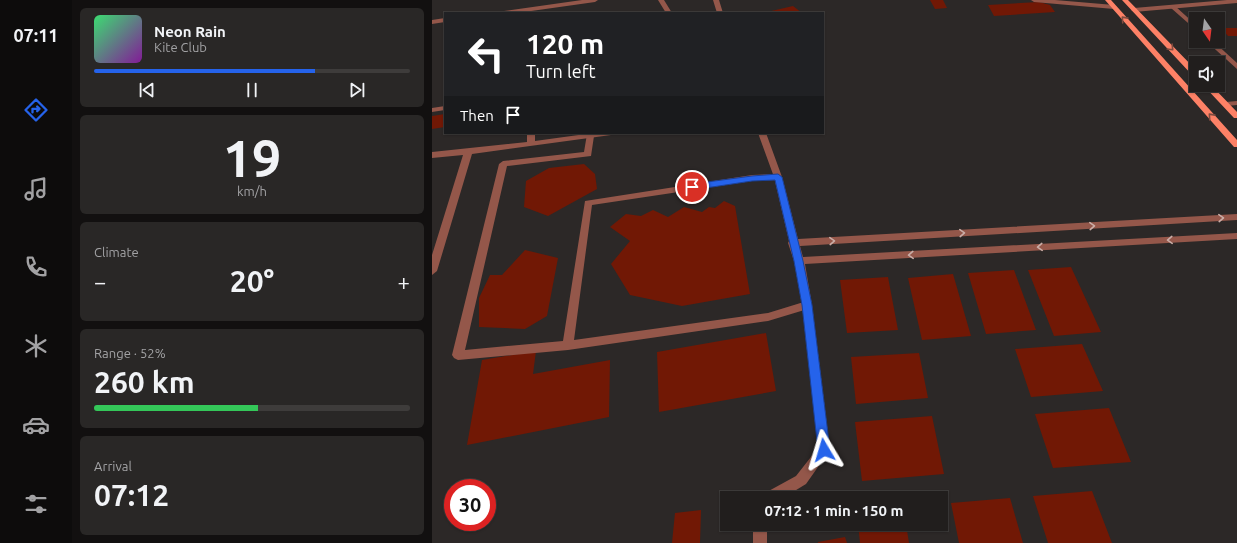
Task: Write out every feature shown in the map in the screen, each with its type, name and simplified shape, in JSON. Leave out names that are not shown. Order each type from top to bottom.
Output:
[{"type":"main road","points":[[1108,0],[1237,145]]},
{"type":"main road","points":[[1129,5],[1189,67]]},
{"type":"main road","points":[[1214,92],[1237,116]]},
{"type":"street","points":[[526,12],[595,0]]},
{"type":"street","points":[[661,0],[668,12]]},
{"type":"street","points":[[716,0],[720,12]]},
{"type":"street","points":[[1034,0],[1114,7]]},
{"type":"street","points":[[1129,5],[1180,0]]},
{"type":"street","points":[[1129,5],[1173,7],[1237,1]]},
{"type":"street","points":[[1173,7],[1189,22]]},
{"type":"street","points":[[432,22],[444,20]]},
{"type":"street","points":[[1217,48],[1237,67]]},
{"type":"street","points":[[1226,104],[1237,103]]},
{"type":"street","points":[[432,110],[444,108]]},
{"type":"street","points":[[531,134],[531,144]]},
{"type":"street","points":[[432,155],[468,152],[604,134]]},
{"type":"street","points":[[762,134],[778,177],[793,243],[799,261],[807,305],[824,450],[801,480],[782,491]]},
{"type":"street","points":[[590,136],[588,154],[503,164],[458,355],[568,345],[768,317],[807,305]]},
{"type":"street","points":[[432,272],[468,152]]},
{"type":"street","points":[[568,345],[588,203],[752,178],[778,177]]},
{"type":"street","points":[[793,243],[1237,217]]},
{"type":"street","points":[[799,261],[1237,236]]},
{"type":"street","points":[[760,531],[760,543]]},
{"type":"building","points":[[930,0],[943,0],[947,8],[935,9]]},
{"type":"building","points":[[1039,2],[1050,5],[1055,12],[994,16],[988,5]]},
{"type":"building","points":[[793,6],[801,12],[767,12]]},
{"type":"building","points":[[1225,28],[1237,28],[1237,36],[1228,36],[1225,33]]},
{"type":"building","points":[[444,114],[444,127],[432,129],[432,116]]},
{"type":"building","points":[[584,164],[595,174],[597,189],[548,216],[524,207],[526,181],[549,168]]},
{"type":"building","points":[[724,201],[735,206],[750,294],[682,306],[630,295],[611,264],[630,241],[610,227],[626,214],[641,216],[653,210],[668,217],[684,207],[702,212],[709,207],[715,208]]},
{"type":"building","points":[[525,250],[558,258],[547,316],[525,329],[479,327],[479,298],[490,275],[502,275]]},
{"type":"building","points":[[1071,267],[1101,332],[1054,336],[1028,270]]},
{"type":"building","points":[[1014,270],[1036,330],[986,334],[968,273]]},
{"type":"building","points":[[953,274],[971,336],[922,340],[908,278]]},
{"type":"building","points":[[888,277],[898,330],[847,333],[840,280]]},
{"type":"building","points":[[766,333],[776,391],[659,412],[657,352]]},
{"type":"building","points":[[1082,344],[1103,391],[1031,397],[1015,349]]},
{"type":"building","points":[[536,351],[533,374],[610,360],[609,417],[467,445],[482,360]]},
{"type":"building","points":[[919,353],[928,398],[856,404],[851,357]]},
{"type":"building","points":[[1109,408],[1131,462],[1053,468],[1035,414]]},
{"type":"building","points":[[932,416],[944,474],[862,481],[855,422]]},
{"type":"building","points":[[1092,491],[1112,543],[1048,543],[1033,496]]},
{"type":"building","points":[[1010,498],[1023,543],[959,543],[951,503]]},
{"type":"building","points":[[701,510],[700,543],[672,543],[675,513]]},
{"type":"building","points":[[859,531],[907,531],[909,543],[860,543]]},
{"type":"building","points":[[845,537],[847,543],[818,543],[818,542]]},
{"type":"route","points":[[692,187],[752,178],[778,177],[793,243],[799,261],[807,305],[824,450]]}]
